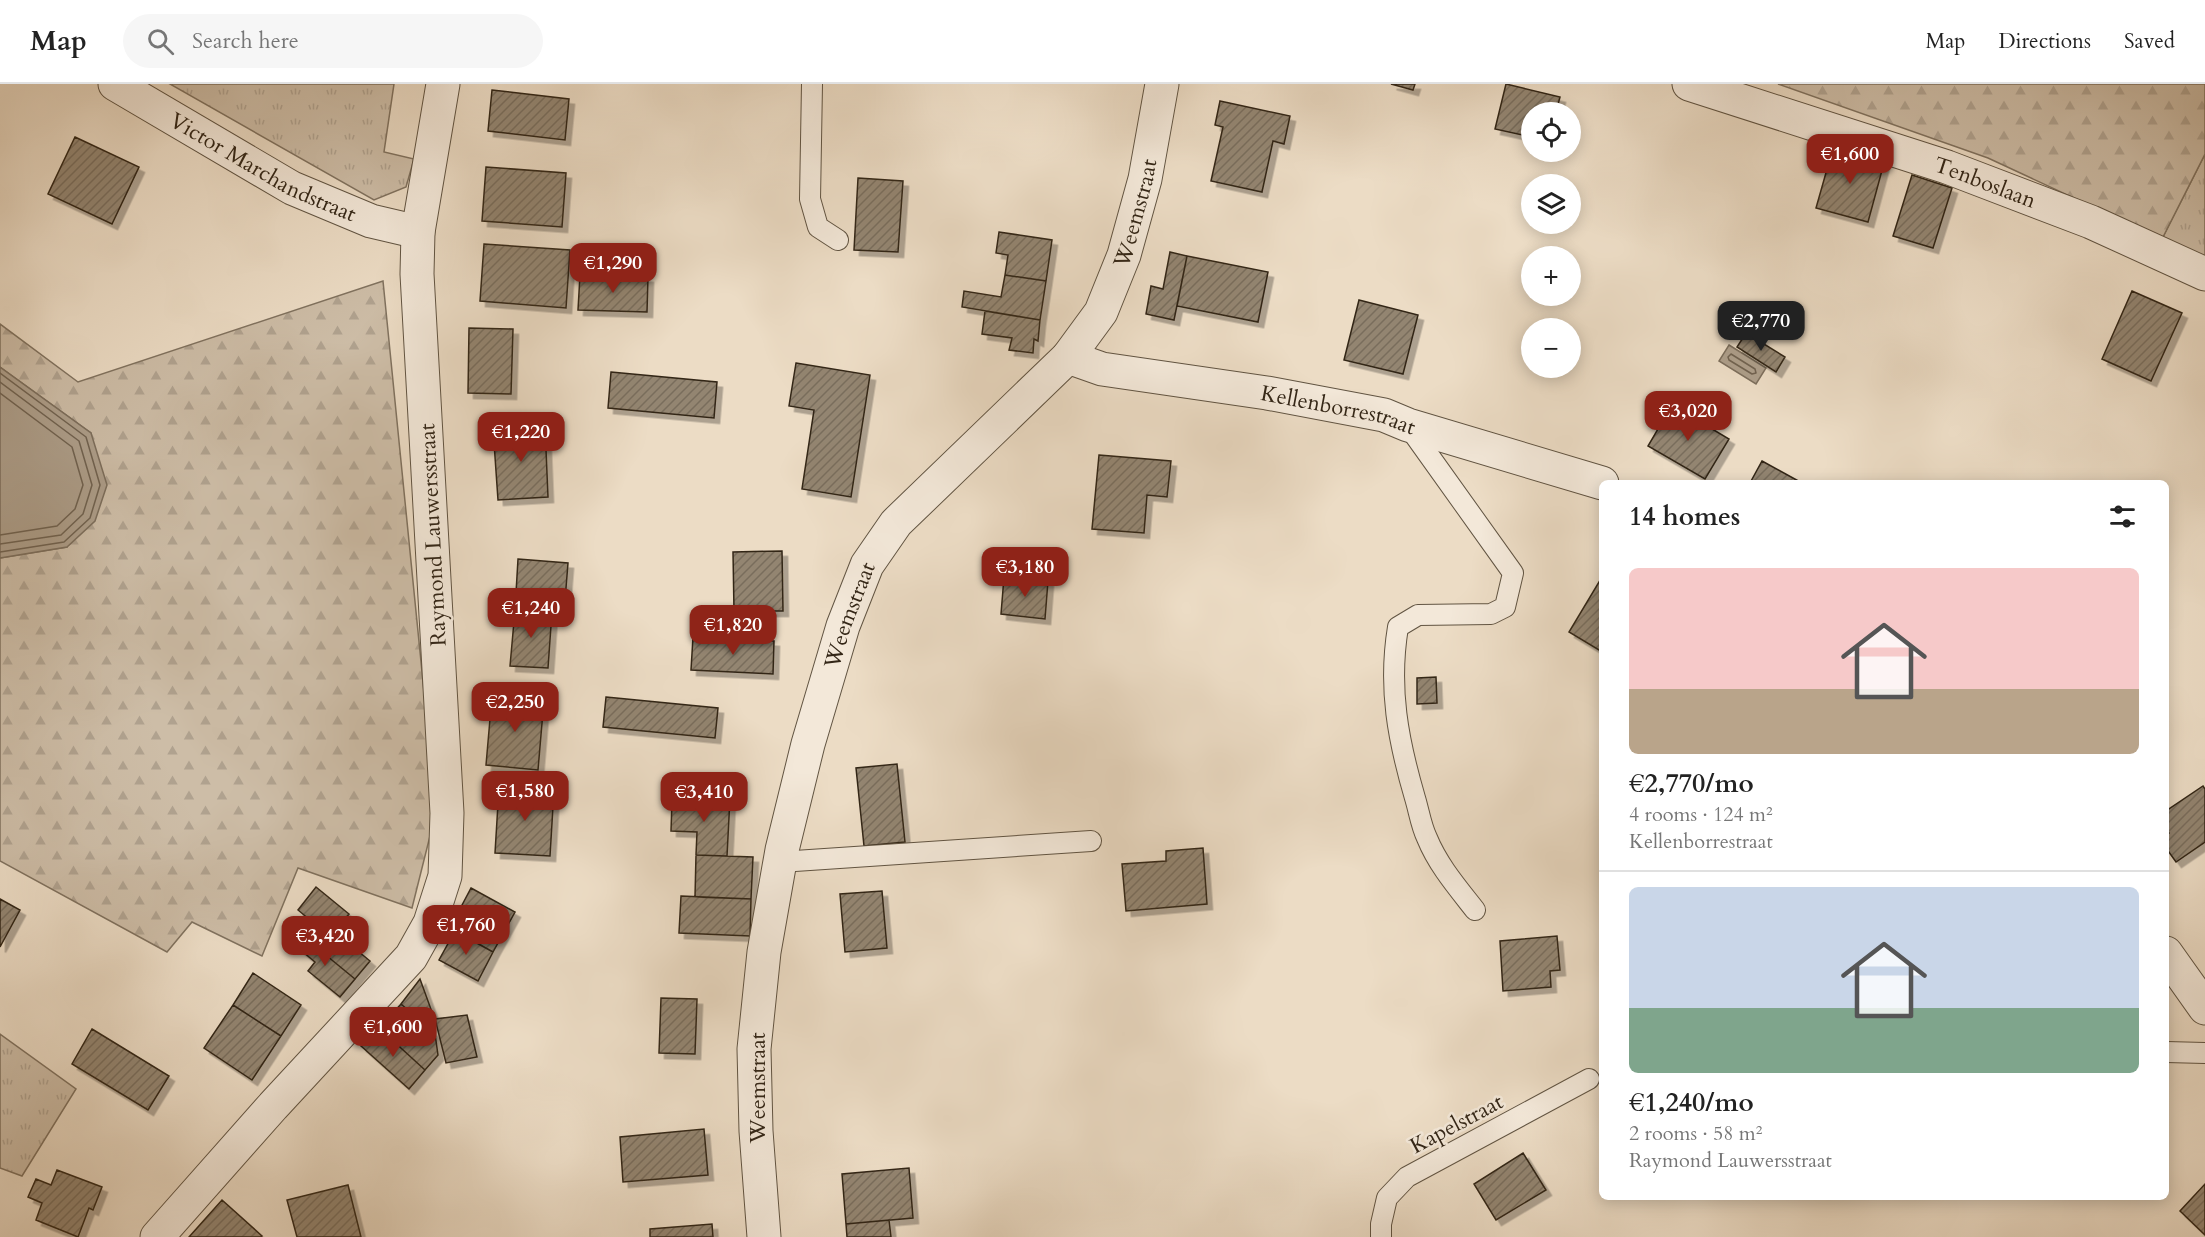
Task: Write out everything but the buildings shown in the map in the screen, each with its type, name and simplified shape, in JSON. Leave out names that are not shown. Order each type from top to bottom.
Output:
[{"type":"street","name":"Victor Marchandstraat","points":[[115,84],[292,188],[371,221],[418,232]]},
{"type":"street","name":"Raymond Lauwersstraat","points":[[157,1237],[273,1106],[411,957],[430,923],[445,876],[447,813],[417,274],[418,232],[443,84]]},
{"type":"street","name":"Weemstraat","points":[[764,1237],[756,1131],[754,1049],[764,952],[780,862],[808,744],[843,626],[867,565],[896,523],[1068,357],[1101,312],[1124,255],[1145,179],[1161,84]]},
{"type":"street","name":"Tenboslaan","points":[[1689,84],[1947,167],[2091,222],[2205,274]]},
{"type":"street","name":"Kellenborrestraat","points":[[1068,357],[1102,369],[1267,393],[1384,415],[1408,425],[1599,482]]},
{"type":"street","points":[[2169,957],[2205,1008]]},
{"type":"lane","points":[[812,84],[810,199],[818,227],[838,240]]},
{"type":"lane","points":[[1408,425],[1513,573],[1505,607],[1491,614],[1418,615],[1398,627],[1394,654],[1395,710],[1409,777],[1426,837],[1445,873],[1475,910]]},
{"type":"lane","points":[[780,862],[1091,841]]},
{"type":"lane","points":[[2169,1053],[2205,1053]]},
{"type":"lane","name":"Kapelstraat","points":[[1382,1237],[1381,1224],[1386,1198],[1407,1177],[1589,1079]]},
{"type":"green space","points":[[170,84],[394,84],[384,152],[414,159],[406,187],[374,200]]},
{"type":"green space","points":[[1778,84],[2205,84],[2205,154],[2162,239],[1988,158]]},
{"type":"green space","points":[[2205,154],[2205,262],[2162,239]]},
{"type":"green space","points":[[383,281],[436,812],[412,908],[298,868],[262,956],[192,922],[167,952],[0,861],[0,558],[67,547],[91,433],[0,367],[0,324],[78,382]]},
{"type":"green space","points":[[0,1034],[76,1089],[22,1176],[0,1168]]},
{"type":"water","points":[[1729,345],[1766,368],[1756,384],[1719,361]]},
{"type":"water","points":[[0,367],[91,433],[107,485],[95,521],[67,547],[0,558]]}]
